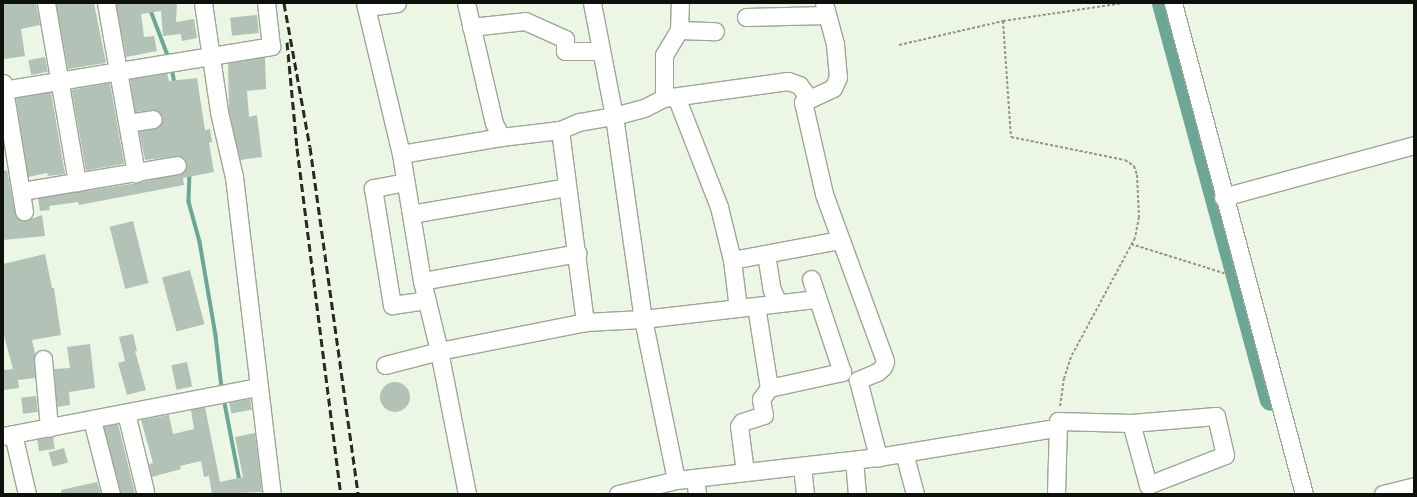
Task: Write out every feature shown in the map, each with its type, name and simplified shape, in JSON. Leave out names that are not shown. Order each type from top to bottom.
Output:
[{"type":"street","points":[[46,3],[77,182]]},
{"type":"street","points":[[106,3],[136,173]]},
{"type":"street","points":[[203,3],[220,112],[234,178],[272,494]]},
{"type":"street","points":[[24,211],[22,191],[3,88],[272,46],[266,3]]},
{"type":"street","points":[[397,3],[366,5],[406,182],[422,281],[439,351],[467,494]]},
{"type":"street","points":[[466,3],[494,123],[501,137]]},
{"type":"street","points":[[592,3],[614,116],[643,319],[676,480]]},
{"type":"street","points":[[680,3],[679,30],[664,55],[670,98],[719,206],[732,260],[738,308]]},
{"type":"street","points":[[1173,3],[1223,197],[1304,494]]},
{"type":"street","points":[[746,17],[826,9],[838,63],[838,77],[833,88],[803,102],[824,194],[885,361],[883,367],[877,372],[858,380],[878,457]]},
{"type":"street","points":[[471,27],[525,22],[564,39],[565,51],[601,50]]},
{"type":"street","points":[[679,30],[715,31]]},
{"type":"street","points":[[400,154],[501,137],[560,130],[579,122],[614,116],[670,98],[788,81],[799,85],[809,98]]},
{"type":"street","points":[[128,123],[153,119]]},
{"type":"street","points":[[560,130],[585,322]]},
{"type":"street","points":[[1223,197],[1414,145]]},
{"type":"street","points":[[22,191],[177,165]]},
{"type":"street","points":[[406,182],[373,188],[392,305],[427,300]]},
{"type":"street","points":[[411,214],[567,187]]},
{"type":"street","points":[[732,260],[840,240]]},
{"type":"street","points":[[422,281],[577,253]]},
{"type":"street","points":[[766,254],[772,290],[778,303]]},
{"type":"street","points":[[745,472],[738,426],[742,422],[764,415],[761,399],[769,388],[842,372],[815,299],[810,279]]},
{"type":"street","points":[[385,365],[439,351],[585,322],[643,319],[815,299]]},
{"type":"street","points":[[756,306],[769,388]]},
{"type":"street","points":[[43,359],[49,428]]},
{"type":"street","points":[[27,494],[8,435],[258,387]]},
{"type":"street","points":[[126,413],[145,491]]},
{"type":"street","points":[[618,494],[676,480],[696,486],[745,472],[904,453],[1057,424],[1131,423],[1216,416],[1225,456],[1148,485],[1131,423]]},
{"type":"street","points":[[92,420],[112,494]]},
{"type":"street","points":[[1056,494],[1057,424]]},
{"type":"street","points":[[904,453],[915,494]]},
{"type":"street","points":[[854,460],[857,494]]},
{"type":"street","points":[[802,466],[804,494]]},
{"type":"street","points":[[1383,494],[1414,486]]},
{"type":"path","points":[[899,45],[1003,21],[1124,3]]},
{"type":"path","points":[[1003,21],[1011,137],[1125,160],[1134,166],[1139,217],[1131,244],[1071,357],[1064,378],[1057,424]]},
{"type":"path","points":[[1131,244],[1230,273]]},
{"type":"building","points":[[3,3],[36,3],[40,25],[21,29],[25,56],[4,59]]},
{"type":"building","points":[[56,3],[94,3],[106,63],[68,69]]},
{"type":"building","points":[[116,3],[177,3],[176,22],[194,19],[197,38],[182,41],[181,34],[163,36],[161,11],[141,14],[144,37],[154,36],[157,51],[126,57]]},
{"type":"building","points":[[257,15],[259,33],[232,36],[230,18]]},
{"type":"building","points":[[45,57],[48,72],[31,75],[28,60]]},
{"type":"building","points":[[265,57],[266,89],[247,91],[249,117],[257,115],[262,157],[240,160],[229,112],[228,63]]},
{"type":"building","points":[[167,73],[169,81],[197,78],[205,130],[210,129],[212,142],[209,143],[214,172],[183,178],[184,185],[79,205],[78,202],[49,206],[50,210],[40,211],[38,198],[138,183],[184,172],[187,163],[180,156],[145,160],[139,131],[159,127],[163,117],[156,110],[135,112],[130,79]]},
{"type":"building","points":[[110,83],[124,164],[86,171],[72,90]]},
{"type":"building","points":[[51,92],[65,174],[48,176],[47,173],[28,177],[16,98]]},
{"type":"building","points":[[7,170],[16,217],[25,221],[42,215],[45,236],[3,240],[3,171]]},
{"type":"building","points":[[133,221],[148,283],[125,289],[110,227]]},
{"type":"building","points":[[45,254],[52,288],[54,288],[61,335],[32,340],[35,353],[35,378],[18,380],[19,388],[3,390],[3,370],[13,369],[3,332],[3,264]]},
{"type":"building","points":[[190,270],[204,324],[176,332],[162,278]]},
{"type":"building","points":[[133,334],[137,351],[135,351],[146,390],[127,395],[118,363],[125,361],[119,337]]},
{"type":"building","points":[[90,344],[95,388],[69,392],[70,405],[57,407],[54,369],[70,368],[67,347]]},
{"type":"building","points":[[187,362],[192,386],[177,390],[171,365]]},
{"type":"building","points":[[395,382],[406,386],[410,397],[406,408],[395,412],[384,408],[380,397],[384,386]]},
{"type":"building","points":[[36,396],[38,412],[23,414],[21,398]]},
{"type":"building","points":[[250,399],[252,410],[231,413],[229,403]]},
{"type":"building","points":[[205,407],[220,482],[243,477],[235,437],[255,433],[262,492],[212,494],[209,476],[204,477],[201,461],[180,466],[181,469],[152,477],[149,464],[153,463],[141,420],[169,415],[173,434],[194,429],[191,410]]},
{"type":"building","points":[[118,424],[136,494],[121,494],[104,427]]},
{"type":"building","points":[[53,437],[55,449],[39,451],[37,440]]},
{"type":"building","points":[[64,448],[68,462],[53,467],[49,452]]},
{"type":"building","points":[[97,482],[101,494],[61,494],[61,490]]},
{"type":"waterway","points":[[148,3],[169,58]]},
{"type":"waterway","points":[[1162,3],[1270,400]]},
{"type":"waterway","points":[[172,68],[175,83]]},
{"type":"waterway","points":[[190,172],[189,202],[200,242],[216,336],[222,388]]},
{"type":"waterway","points":[[224,398],[240,481]]},
{"type":"railway","points":[[284,3],[310,147],[358,494]]},
{"type":"railway","points":[[287,42],[297,148],[341,494]]}]
